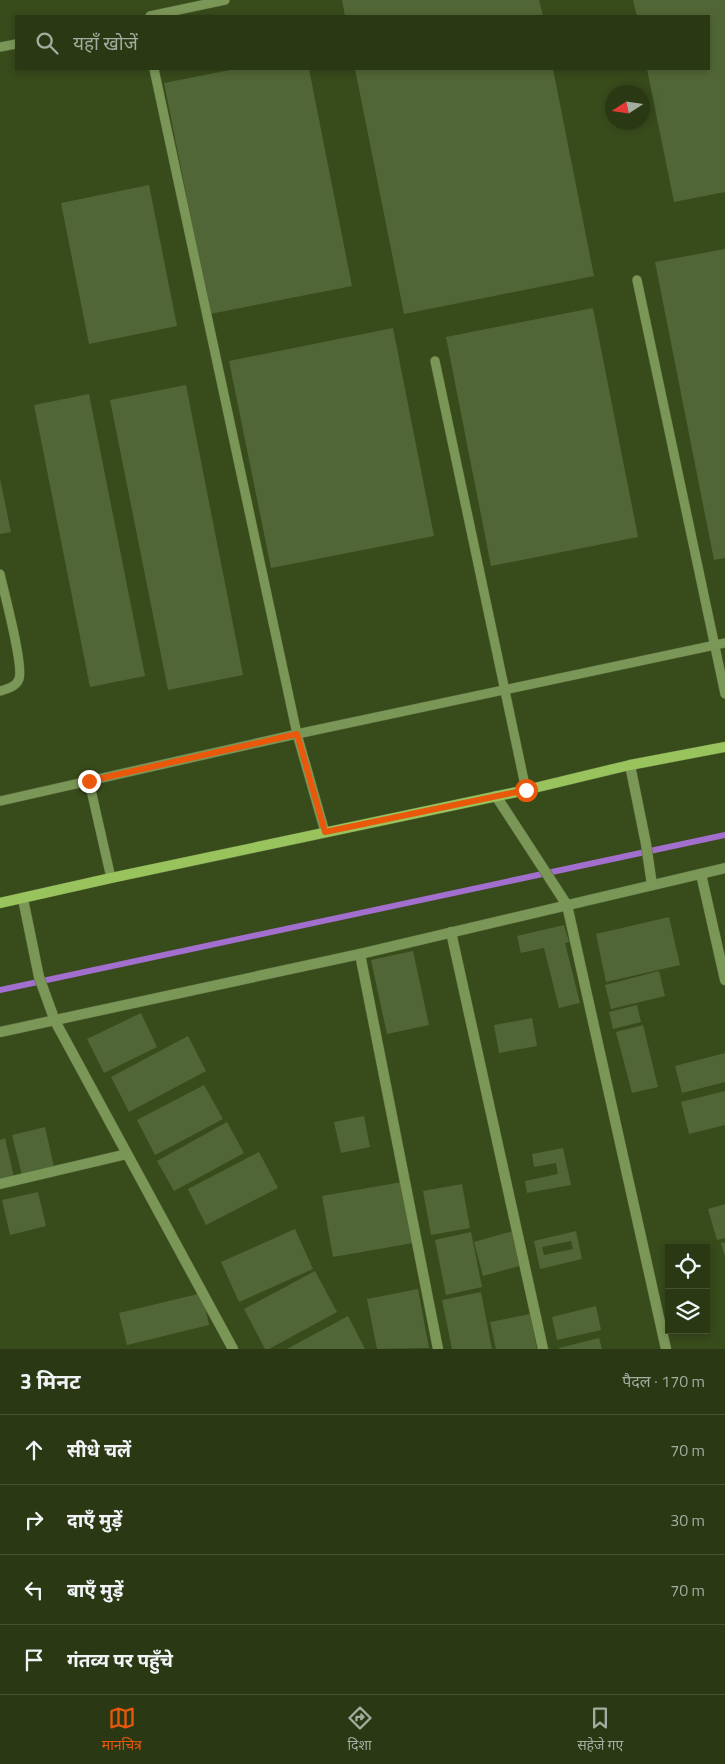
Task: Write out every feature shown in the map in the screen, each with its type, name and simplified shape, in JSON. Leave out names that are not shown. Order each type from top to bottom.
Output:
[{"type":"street","points":[[0,903],[526,790],[630,765],[725,747]]},
{"type":"street","points":[[630,765],[652,885]]},
{"type":"street","points":[[496,796],[567,905],[666,1349]]},
{"type":"street","points":[[0,1032],[360,954],[725,868]]},
{"type":"street","points":[[701,874],[725,980]]},
{"type":"street","points":[[23,899],[39,977],[55,1021],[233,1349]]},
{"type":"street","points":[[451,932],[544,1349]]},
{"type":"street","points":[[360,954],[438,1349]]},
{"type":"street","points":[[0,1184],[127,1154]]},
{"type":"lane","points":[[155,15],[225,0]]},
{"type":"lane","points":[[0,48],[15,44]]},
{"type":"lane","points":[[154,70],[297,734],[325,832]]},
{"type":"lane","points":[[637,280],[725,694]]},
{"type":"lane","points":[[435,361],[526,790]]},
{"type":"lane","points":[[0,574],[20,663],[19,679],[13,687],[0,691]]},
{"type":"lane","points":[[0,800],[297,734],[725,643]]},
{"type":"lane","points":[[89,781],[111,878]]},
{"type":"building","points":[[342,0],[539,0],[543,15],[345,15]]},
{"type":"building","points":[[633,0],[725,0],[725,192],[674,202],[647,70],[710,70],[710,15],[637,15]]},
{"type":"building","points":[[230,70],[309,70],[352,286],[210,314],[164,83]]},
{"type":"building","points":[[355,70],[553,70],[594,276],[404,314]]},
{"type":"building","points":[[149,185],[177,326],[89,344],[61,203]]},
{"type":"building","points":[[725,249],[725,558],[714,560],[655,262]]},
{"type":"building","points":[[593,308],[638,537],[491,566],[446,337]]},
{"type":"building","points":[[393,328],[434,536],[271,568],[229,361]]},
{"type":"building","points":[[186,385],[243,675],[168,690],[110,400]]},
{"type":"building","points":[[89,394],[145,676],[90,687],[34,405]]},
{"type":"building","points":[[0,479],[11,532],[0,534]]},
{"type":"building","points":[[669,917],[680,965],[606,982],[596,934]]},
{"type":"building","points":[[564,925],[569,942],[565,943],[580,1003],[559,1008],[544,948],[521,953],[517,936]]},
{"type":"building","points":[[413,951],[429,1025],[387,1034],[371,960]]},
{"type":"building","points":[[659,971],[665,996],[611,1009],[605,985]]},
{"type":"building","points":[[637,1005],[641,1022],[613,1029],[609,1012]]},
{"type":"building","points":[[141,1013],[157,1047],[104,1073],[87,1039]]},
{"type":"building","points":[[532,1018],[537,1046],[499,1053],[494,1025]]},
{"type":"building","points":[[643,1025],[658,1087],[632,1093],[616,1032]]},
{"type":"building","points":[[188,1036],[206,1071],[129,1112],[111,1077]]},
{"type":"building","points":[[725,1053],[725,1082],[682,1093],[675,1066]]},
{"type":"building","points":[[204,1085],[223,1119],[155,1155],[137,1120]]},
{"type":"building","points":[[725,1091],[725,1125],[689,1134],[681,1102]]},
{"type":"building","points":[[364,1116],[370,1147],[341,1153],[334,1122]]},
{"type":"building","points":[[227,1122],[244,1153],[174,1191],[157,1161]]},
{"type":"building","points":[[45,1127],[54,1167],[22,1175],[12,1135]]},
{"type":"building","points":[[5,1138],[14,1177],[0,1180],[0,1140]]},
{"type":"building","points":[[563,1148],[571,1185],[527,1193],[525,1181],[558,1174],[556,1163],[534,1167],[532,1154]]},
{"type":"building","points":[[259,1152],[278,1188],[206,1225],[188,1189]]},
{"type":"building","points":[[402,1182],[413,1243],[333,1257],[322,1196]]},
{"type":"building","points":[[462,1184],[470,1228],[431,1235],[423,1191]]},
{"type":"building","points":[[38,1192],[46,1226],[10,1235],[2,1200]]},
{"type":"building","points":[[725,1204],[725,1238],[717,1240],[708,1209]]},
{"type":"building","points":[[295,1229],[313,1269],[239,1302],[221,1262]]},
{"type":"building","points":[[513,1231],[523,1265],[483,1276],[474,1242]]},
{"type":"building","points":[[576,1231],[582,1259],[540,1269],[534,1241]],"holes":[[[571,1241],[573,1249],[544,1255],[542,1247]]]},
{"type":"building","points":[[471,1232],[482,1287],[446,1295],[435,1240]]},
{"type":"building","points":[[725,1242],[725,1254],[724,1254],[721,1243]]},
{"type":"building","points":[[315,1271],[337,1312],[269,1349],[265,1349],[244,1309]]},
{"type":"building","points":[[418,1289],[429,1348],[377,1349],[367,1299]]},
{"type":"building","points":[[481,1292],[492,1349],[452,1349],[442,1300]]},
{"type":"building","points":[[202,1293],[209,1325],[127,1345],[119,1313]]},
{"type":"building","points":[[596,1306],[601,1330],[557,1340],[552,1317]]},
{"type":"building","points":[[530,1314],[537,1349],[496,1349],[490,1322]]},
{"type":"building","points":[[348,1316],[365,1349],[287,1349]]},
{"type":"building","points":[[599,1338],[602,1349],[559,1349],[559,1348]]},
{"type":"waterway","points":[[0,990],[725,835]]},
{"type":"route","points":[[89,781],[297,734],[325,832],[526,790]]}]
